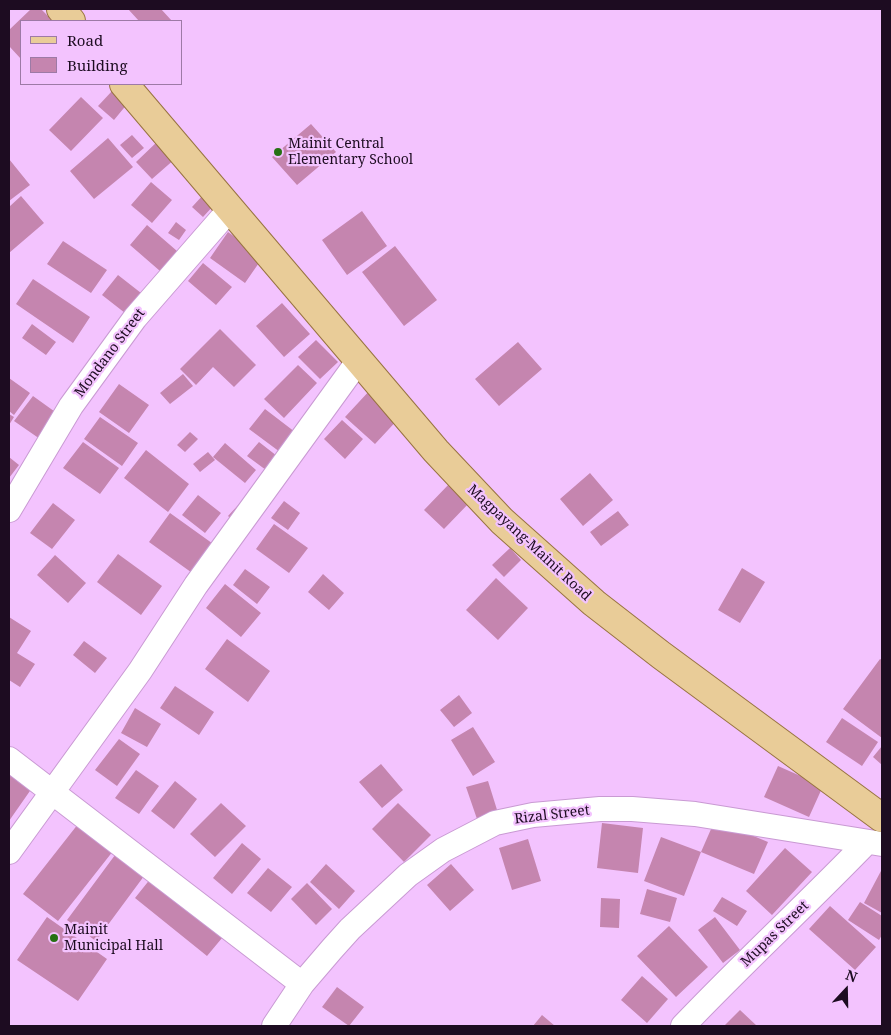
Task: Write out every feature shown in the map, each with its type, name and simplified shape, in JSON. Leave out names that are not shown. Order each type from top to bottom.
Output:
[{"type":"main road","points":[[60,9],[70,20]]},
{"type":"main road","name":"Magpayang-Mainit Road","points":[[125,85],[469,488],[502,521],[562,576],[661,655],[882,818]]},
{"type":"street","name":"Mondano Street","points":[[9,510],[71,406],[135,318],[230,209]]},
{"type":"street","points":[[9,852],[140,672],[196,585],[359,360]]},
{"type":"street","points":[[9,759],[302,984]]},
{"type":"street","name":"Rizal Street","points":[[274,1026],[302,984],[350,929],[408,875],[443,850],[495,823],[533,815],[600,809],[632,809],[695,814],[875,843]]},
{"type":"street","name":"Mupas Street","points":[[683,1026],[742,965],[875,843]]},
{"type":"building","points":[[31,9],[41,9],[52,20],[20,20],[20,58],[9,46],[9,30]]},
{"type":"building","points":[[128,9],[161,9],[171,20],[138,20]]},
{"type":"building","points":[[113,90],[128,103],[114,120],[98,106]]},
{"type":"building","points":[[81,97],[103,118],[71,151],[49,130]]},
{"type":"building","points":[[311,124],[336,152],[297,185],[272,157]]},
{"type":"building","points":[[132,135],[144,148],[132,158],[120,145]]},
{"type":"building","points":[[108,138],[133,167],[94,199],[70,171]]},
{"type":"building","points":[[159,140],[176,158],[152,179],[136,162]]},
{"type":"building","points":[[9,159],[30,185],[9,201]]},
{"type":"building","points":[[151,182],[172,200],[152,223],[131,205]]},
{"type":"building","points":[[204,194],[215,204],[203,217],[192,207]]},
{"type":"building","points":[[21,196],[44,223],[9,253],[9,207]]},
{"type":"building","points":[[362,211],[387,246],[347,275],[322,240]]},
{"type":"building","points":[[176,222],[186,230],[179,240],[168,233]]},
{"type":"building","points":[[147,225],[177,251],[160,271],[130,245]]},
{"type":"building","points":[[228,232],[263,257],[245,283],[210,258]]},
{"type":"building","points":[[63,241],[107,270],[91,293],[47,264]]},
{"type":"building","points":[[395,246],[437,300],[404,326],[362,272]]},
{"type":"building","points":[[203,263],[232,287],[216,305],[188,281]]},
{"type":"building","points":[[118,275],[141,293],[125,313],[102,295]]},
{"type":"building","points":[[33,279],[90,317],[73,343],[16,304]]},
{"type":"building","points":[[282,303],[310,334],[284,357],[256,326]]},
{"type":"building","points":[[32,324],[56,342],[46,355],[22,338]]},
{"type":"building","points":[[220,329],[256,365],[234,387],[213,367],[196,385],[180,369]]},
{"type":"building","points":[[316,340],[338,362],[320,379],[298,357]]},
{"type":"building","points":[[518,342],[542,369],[499,406],[475,379]]},
{"type":"building","points":[[298,365],[317,383],[284,418],[264,399]]},
{"type":"building","points":[[183,374],[193,386],[170,404],[160,393]]},
{"type":"building","points":[[9,378],[30,393],[14,415],[9,411]]},
{"type":"building","points":[[119,384],[149,405],[129,433],[99,412]]},
{"type":"building","points":[[371,389],[401,416],[375,444],[345,417]]},
{"type":"building","points":[[33,396],[58,414],[40,439],[14,421]]},
{"type":"building","points":[[265,409],[295,432],[280,452],[249,429]]},
{"type":"building","points":[[9,414],[14,417],[9,425]]},
{"type":"building","points":[[100,417],[138,443],[122,466],[84,439]]},
{"type":"building","points":[[342,420],[363,439],[345,459],[324,439]]},
{"type":"building","points":[[190,432],[198,439],[185,452],[177,445]]},
{"type":"building","points":[[83,442],[119,468],[100,494],[63,468]]},
{"type":"building","points":[[259,442],[277,456],[266,470],[247,456]]},
{"type":"building","points":[[225,443],[256,470],[245,483],[213,457]]},
{"type":"building","points":[[146,450],[189,484],[168,512],[124,478]]},
{"type":"building","points":[[208,452],[215,460],[200,472],[193,464]]},
{"type":"building","points":[[9,457],[19,465],[9,478]]},
{"type":"building","points":[[590,473],[613,500],[583,526],[560,499]]},
{"type":"building","points":[[451,482],[471,501],[444,529],[424,510]]},
{"type":"building","points":[[198,495],[221,513],[205,533],[182,515]]},
{"type":"building","points":[[284,501],[300,513],[288,530],[271,518]]},
{"type":"building","points":[[53,503],[75,520],[52,549],[30,533]]},
{"type":"building","points":[[240,503],[247,511],[236,523],[228,516]]},
{"type":"building","points":[[618,511],[629,525],[601,546],[590,532]]},
{"type":"building","points":[[170,513],[216,546],[195,575],[149,542]]},
{"type":"building","points":[[274,524],[308,548],[289,573],[256,549]]},
{"type":"building","points":[[510,548],[521,560],[504,577],[492,565]]},
{"type":"building","points":[[118,554],[162,586],[141,615],[97,582]]},
{"type":"building","points":[[55,555],[86,583],[68,603],[37,575]]},
{"type":"building","points":[[742,568],[765,582],[740,623],[718,610]]},
{"type":"building","points":[[245,569],[270,587],[257,604],[233,585]]},
{"type":"building","points":[[323,574],[344,593],[329,610],[308,592]]},
{"type":"building","points":[[496,578],[528,608],[498,640],[466,610]]},
{"type":"building","points":[[225,584],[261,613],[241,637],[206,608]]},
{"type":"building","points":[[9,617],[31,631],[17,653],[35,664],[20,687],[9,680]]},
{"type":"building","points":[[227,639],[270,671],[248,702],[205,669]]},
{"type":"building","points":[[84,641],[107,658],[95,673],[73,655]]},
{"type":"building","points":[[880,659],[882,660],[882,738],[843,709]]},
{"type":"building","points":[[175,686],[214,712],[199,735],[160,708]]},
{"type":"building","points":[[459,695],[472,713],[454,727],[440,710]]},
{"type":"building","points":[[135,708],[161,724],[147,747],[121,733]]},
{"type":"building","points":[[842,718],[878,742],[862,766],[826,742]]},
{"type":"building","points":[[473,727],[495,762],[473,776],[451,740]]},
{"type":"building","points":[[119,739],[140,754],[117,786],[95,770]]},
{"type":"building","points":[[882,746],[882,765],[873,757]]},
{"type":"building","points":[[381,764],[403,790],[382,808],[359,782]]},
{"type":"building","points":[[778,766],[823,786],[809,817],[764,797]]},
{"type":"building","points":[[136,770],[159,786],[139,814],[115,798]]},
{"type":"building","points":[[9,772],[32,788],[9,821]]},
{"type":"building","points":[[175,781],[197,799],[174,829],[151,811]]},
{"type":"building","points":[[488,781],[498,813],[477,819],[466,787]]},
{"type":"building","points":[[221,803],[246,826],[215,857],[190,834]]},
{"type":"building","points":[[398,803],[431,835],[404,862],[372,829]]},
{"type":"building","points":[[82,819],[117,846],[58,921],[23,894]]},
{"type":"building","points":[[715,820],[768,842],[754,874],[701,852]]},
{"type":"building","points":[[602,823],[643,828],[638,873],[597,868]]},
{"type":"building","points":[[661,837],[701,852],[684,896],[644,881]]},
{"type":"building","points":[[528,839],[541,881],[512,890],[499,848]]},
{"type":"building","points":[[242,843],[261,859],[232,894],[213,878]]},
{"type":"building","points":[[785,848],[812,872],[772,915],[746,891]]},
{"type":"building","points":[[118,851],[147,872],[96,941],[67,920]]},
{"type":"building","points":[[326,864],[355,891],[339,909],[310,882]]},
{"type":"building","points":[[451,864],[474,890],[450,911],[427,885]]},
{"type":"building","points":[[268,868],[292,887],[271,912],[247,893]]},
{"type":"building","points":[[882,869],[882,913],[864,903]]},
{"type":"building","points":[[155,873],[227,932],[207,956],[135,898]]},
{"type":"building","points":[[307,883],[332,909],[316,925],[291,899]]},
{"type":"building","points":[[647,889],[677,898],[670,922],[640,914]]},
{"type":"building","points":[[722,897],[747,911],[737,926],[713,911]]},
{"type":"building","points":[[601,898],[620,899],[619,928],[600,927]]},
{"type":"building","points":[[860,902],[882,916],[882,935],[879,940],[848,920]]},
{"type":"building","points":[[830,906],[876,947],[855,970],[809,929]]},
{"type":"building","name":"Mainit Municipal Hall","points":[[47,917],[107,959],[78,1001],[17,960]]},
{"type":"building","points":[[715,917],[740,950],[723,963],[698,930]]},
{"type":"building","points":[[669,926],[708,967],[676,997],[637,956]]},
{"type":"building","points":[[642,976],[668,999],[647,1023],[621,1000]]},
{"type":"building","points":[[337,987],[364,1007],[349,1026],[322,1007]]},
{"type":"building","points":[[740,1010],[757,1026],[724,1026]]},
{"type":"building","points":[[542,1015],[555,1026],[533,1026]]},
{"type":"place","name":"Mainit Central Elementary School","points":[[278,152]]},
{"type":"place","name":"Mainit Municipal Hall","points":[[54,938]]}]
